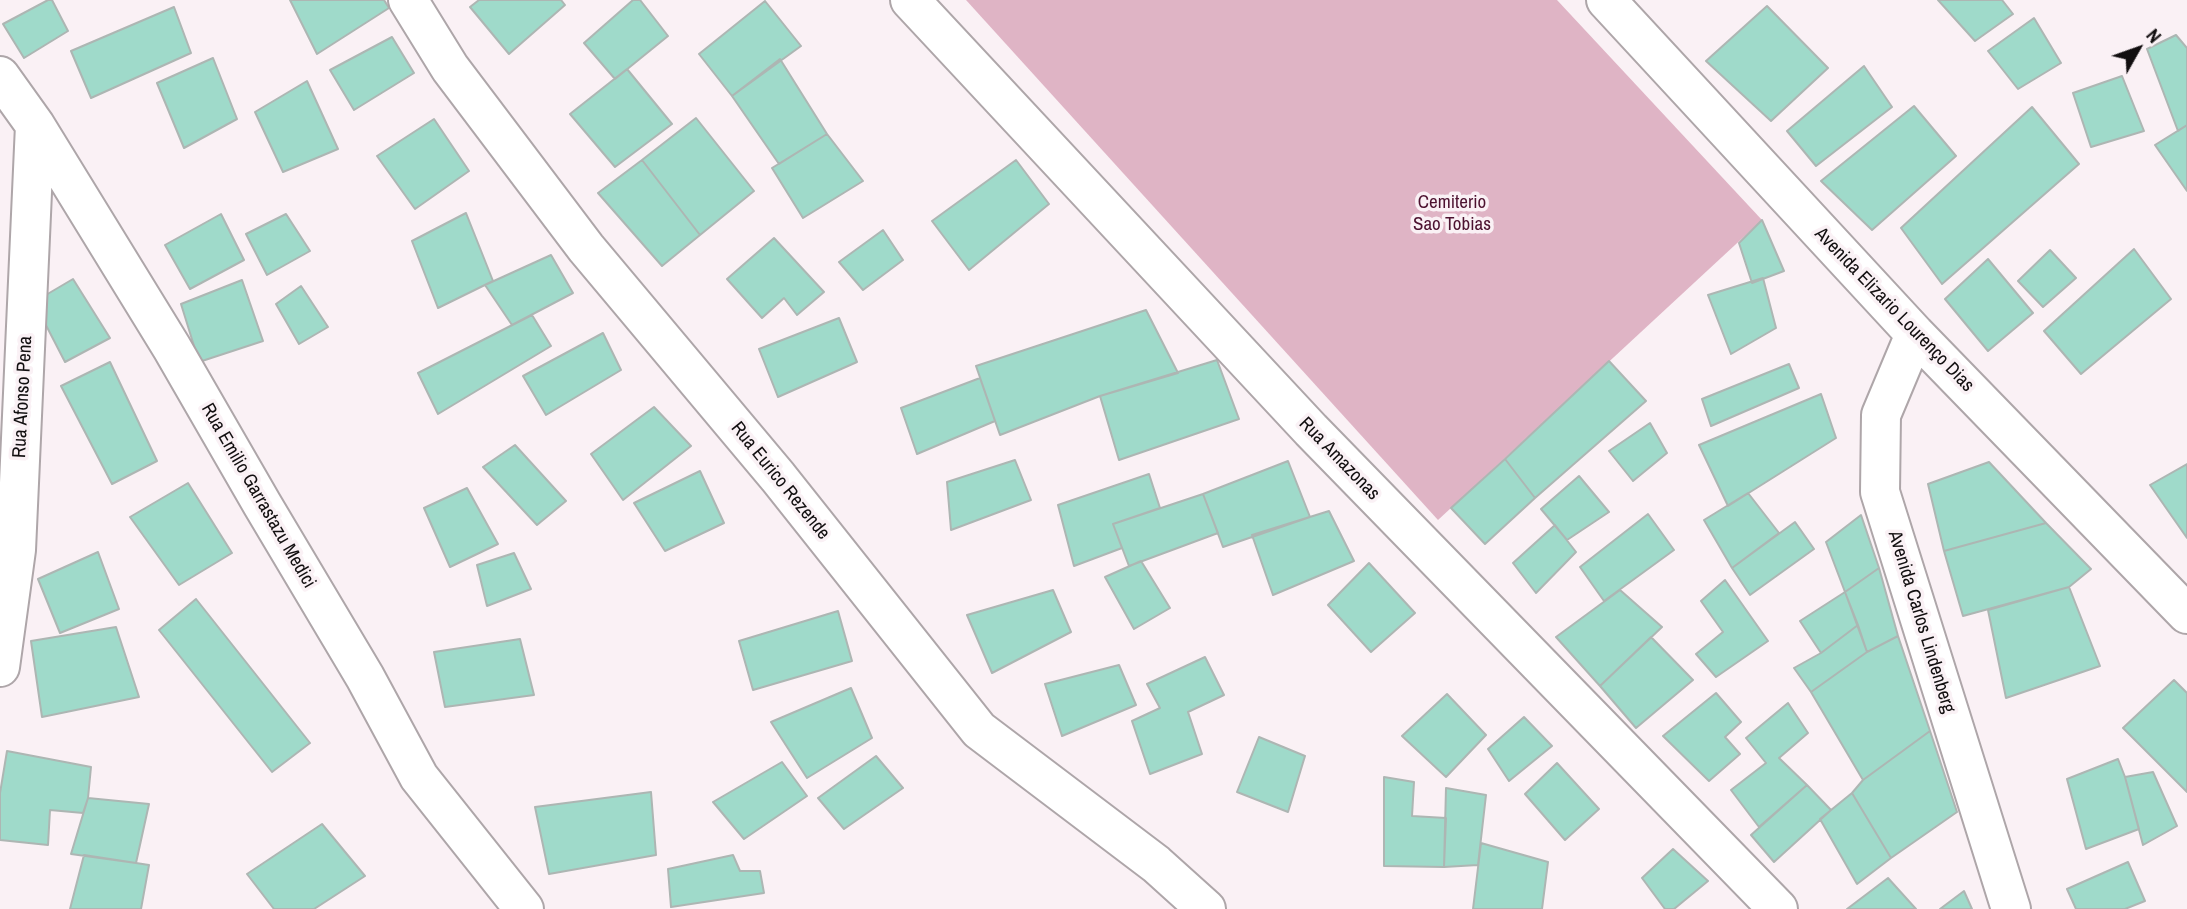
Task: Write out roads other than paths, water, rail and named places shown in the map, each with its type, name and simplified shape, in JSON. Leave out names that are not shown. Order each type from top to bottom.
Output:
[{"type":"street","name":"Rua Eurico Rezende","points":[[408,0],[450,68],[586,248],[778,477],[979,730],[1156,864],[1206,909]]},
{"type":"street","name":"Rua Amazonas","points":[[910,0],[1311,430],[1778,909]]},
{"type":"street","name":"Avenida Elizario Lourenço Dias","points":[[1606,0],[1915,334],[2187,614]]},
{"type":"street","name":"Rua Emilio Garrastazu Medici","points":[[0,76],[35,125],[172,348],[365,677],[419,777],[524,909]]},
{"type":"street","name":"Rua Afonso Pena","points":[[0,667],[16,550],[35,125]]},
{"type":"street","name":"Avenida Carlos Lindenberg","points":[[1915,334],[1881,415],[1880,492],[2011,909]]},
{"type":"park label","name":"Cemiterio Sao Tobias","points":[[1452,214]]}]
